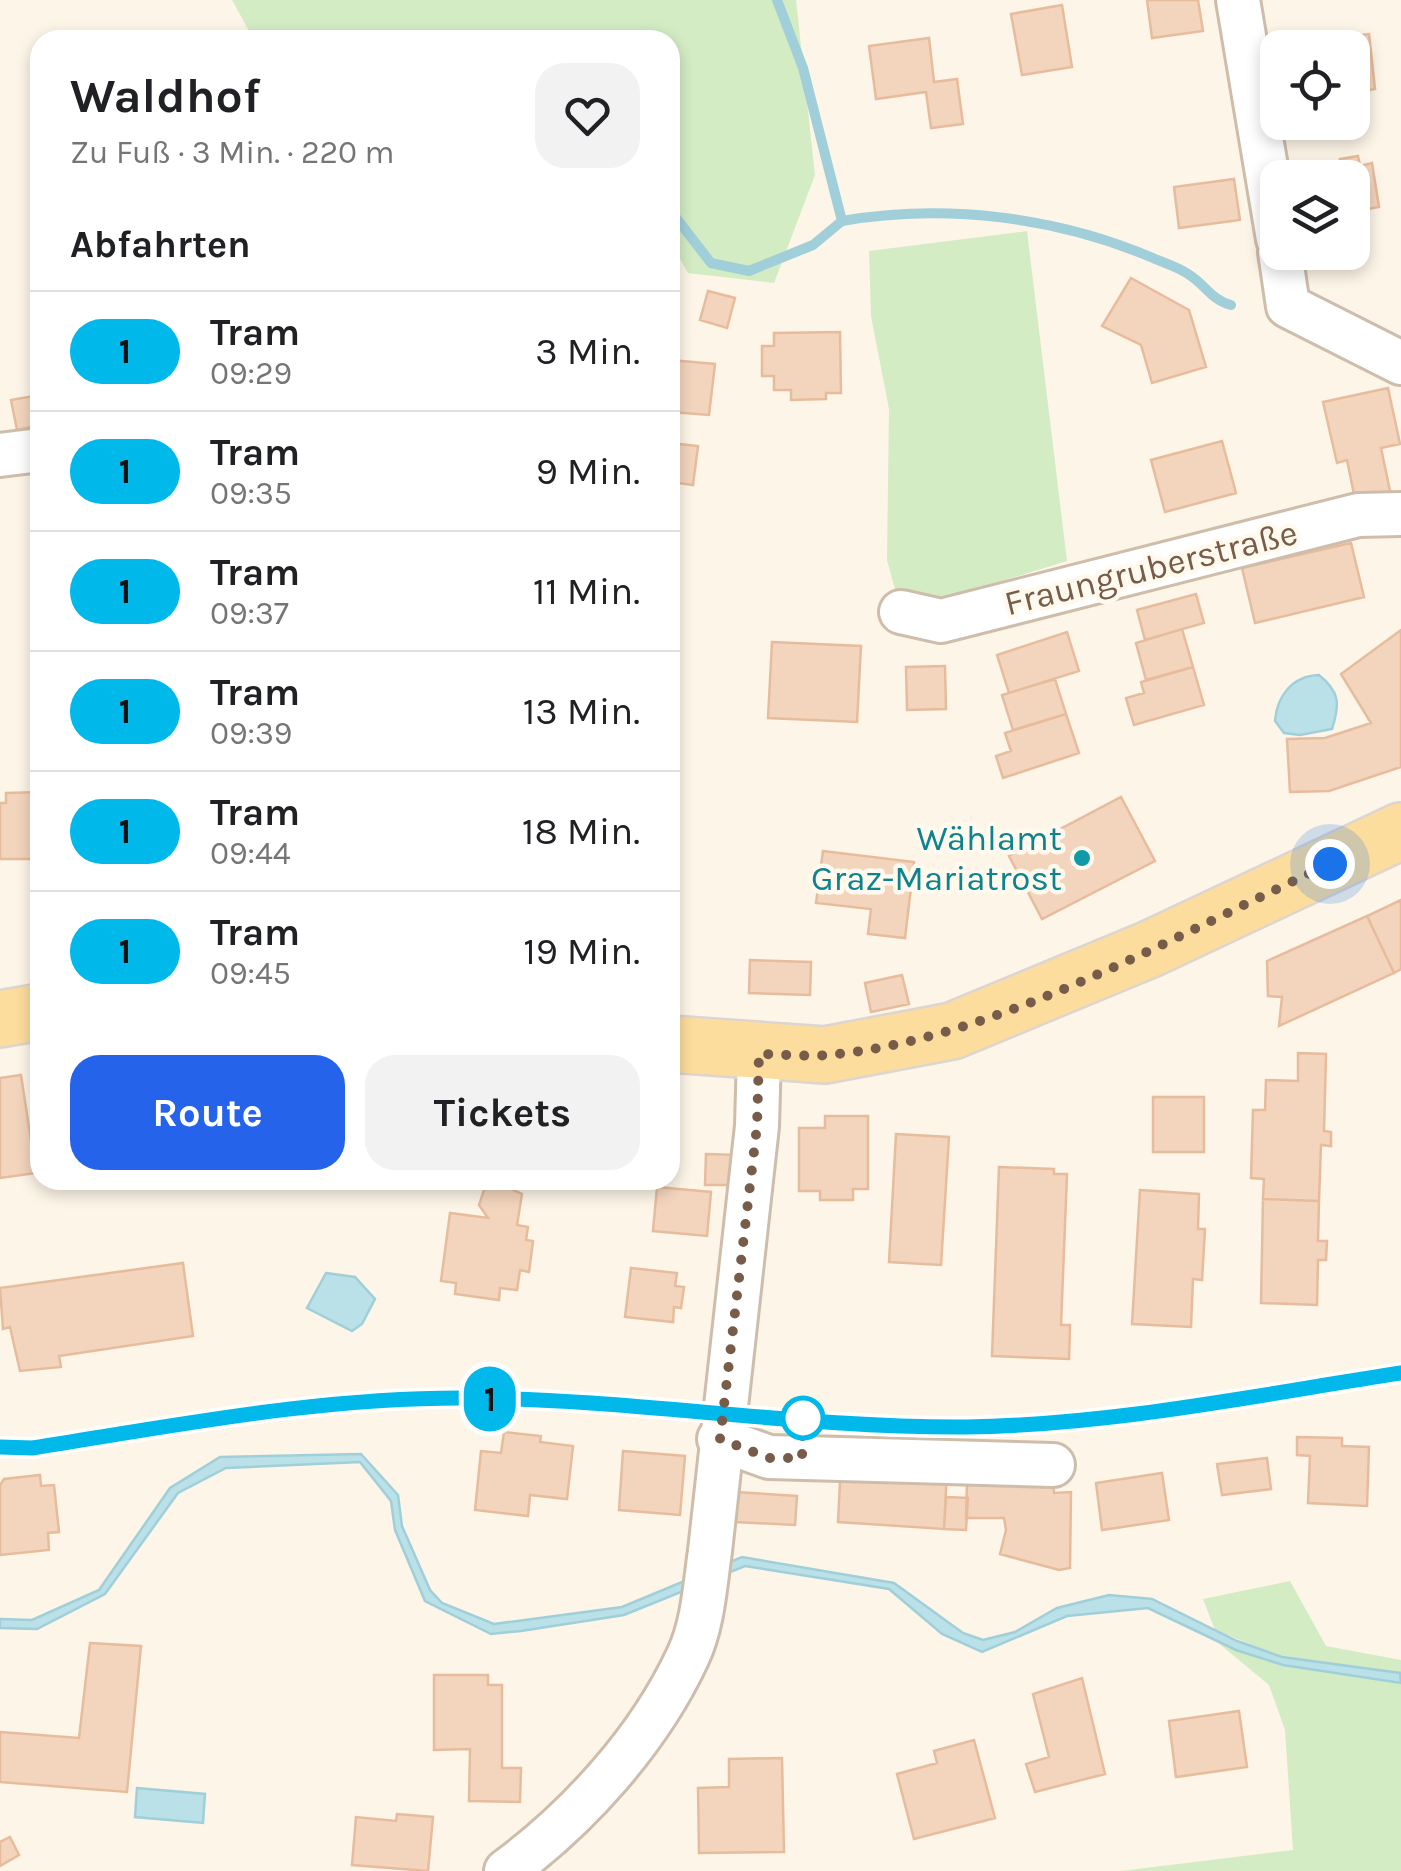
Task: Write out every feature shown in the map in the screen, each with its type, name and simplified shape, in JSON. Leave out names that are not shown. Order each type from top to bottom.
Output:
[{"type":"main road","points":[[680,1045],[759,1054],[825,1055],[952,1031],[1150,948],[1401,830]]},
{"type":"main road","points":[[0,1019],[30,1014]]},
{"type":"street","points":[[1238,0],[1265,160]]},
{"type":"street","points":[[1283,270],[1288,306],[1401,363]]},
{"type":"street","points":[[0,455],[30,451]]},
{"type":"street","name":"Fraungruberstraße","points":[[901,612],[941,621],[1358,515],[1401,514]]},
{"type":"street","points":[[506,1871],[556,1835],[655,1716],[689,1653],[703,1604],[710,1551],[757,1126],[759,1054]]},
{"type":"street","points":[[720,1439],[769,1458],[1053,1465]]},
{"type":"green space","points":[[232,0],[796,0],[815,175],[774,283],[688,273],[680,259],[680,30],[248,30]]},
{"type":"green space","points":[[1027,231],[1067,561],[901,612],[887,560],[889,409],[871,316],[869,251]]},
{"type":"green space","points":[[1290,1581],[1326,1646],[1401,1660],[1401,1674],[1282,1657],[1215,1630],[1203,1599]]},
{"type":"green space","points":[[1217,1642],[1283,1665],[1401,1683],[1401,1871],[1121,1871],[1293,1850],[1285,1730],[1269,1685]]},
{"type":"water","points":[[1319,675],[1336,699],[1332,729],[1300,735],[1284,733],[1275,721],[1283,696],[1294,683]]},
{"type":"water","points":[[326,1273],[355,1277],[375,1299],[362,1324],[352,1331],[307,1308]]},
{"type":"water","points":[[361,1454],[398,1495],[402,1526],[430,1590],[442,1603],[494,1624],[622,1607],[742,1557],[894,1583],[963,1633],[983,1640],[1015,1632],[1057,1608],[1109,1595],[1152,1599],[1237,1641],[1282,1657],[1400,1673],[1401,1683],[1283,1665],[1236,1650],[1148,1608],[1067,1616],[982,1652],[942,1634],[889,1589],[745,1566],[624,1615],[491,1634],[425,1601],[395,1530],[391,1501],[360,1462],[226,1468],[178,1493],[105,1594],[37,1629],[0,1628],[0,1619],[32,1620],[99,1590],[170,1488],[220,1457]]},
{"type":"water","points":[[137,1788],[205,1794],[203,1823],[135,1817]]},
{"type":"building","points":[[1147,0],[1198,0],[1203,31],[1152,38]]},
{"type":"building","points":[[1062,5],[1072,67],[1022,75],[1011,14]]},
{"type":"building","points":[[929,38],[934,82],[957,79],[963,124],[931,128],[926,92],[876,99],[869,46]]},
{"type":"building","points":[[1370,43],[1375,89],[1370,90]]},
{"type":"building","points":[[1372,163],[1379,207],[1370,209]]},
{"type":"building","points":[[1234,179],[1240,220],[1179,228],[1174,187]]},
{"type":"building","points":[[1131,278],[1189,310],[1206,367],[1152,383],[1141,345],[1102,326]]},
{"type":"building","points":[[708,291],[735,298],[727,328],[700,320]]},
{"type":"building","points":[[840,332],[841,393],[826,393],[826,399],[791,400],[791,390],[774,390],[774,376],[762,376],[762,346],[774,346],[774,333]]},
{"type":"building","points":[[680,361],[715,364],[709,415],[680,413]]},
{"type":"building","points":[[1388,388],[1400,444],[1381,448],[1390,491],[1355,499],[1347,460],[1337,463],[1323,402]]},
{"type":"building","points":[[30,397],[30,427],[17,430],[11,400]]},
{"type":"building","points":[[1222,441],[1236,493],[1165,512],[1151,460]]},
{"type":"building","points":[[680,444],[698,446],[693,485],[680,483]]},
{"type":"building","points":[[1351,543],[1364,597],[1255,623],[1242,568]]},
{"type":"building","points":[[1196,594],[1204,623],[1145,640],[1137,610]]},
{"type":"building","points":[[1182,629],[1193,667],[1146,680],[1136,643]]},
{"type":"building","points":[[1401,630],[1401,767],[1329,791],[1290,792],[1287,739],[1325,738],[1371,723],[1341,674]]},
{"type":"building","points":[[1067,632],[1079,671],[1009,693],[997,655]]},
{"type":"building","points":[[772,642],[861,646],[857,722],[768,718]]},
{"type":"building","points":[[945,666],[946,709],[907,710],[906,667]]},
{"type":"building","points":[[1193,667],[1204,705],[1134,725],[1126,698],[1144,693],[1141,682]]},
{"type":"building","points":[[1055,679],[1066,714],[1013,730],[1002,695]]},
{"type":"building","points":[[1066,714],[1079,753],[1003,778],[996,756],[1011,751],[1005,733]]},
{"type":"building","points":[[30,792],[30,859],[0,859],[0,803],[6,803],[6,793]]},
{"type":"building","name":"Wählamt Graz-Mariatrost","points":[[1121,797],[1155,861],[1042,919],[1009,856]]},
{"type":"building","points":[[823,851],[914,862],[905,938],[868,934],[871,909],[816,903]]},
{"type":"building","points":[[1401,900],[1401,969],[1394,973],[1367,916]]},
{"type":"building","points":[[1367,916],[1394,973],[1279,1026],[1282,997],[1268,996],[1267,961]]},
{"type":"building","points":[[750,960],[811,962],[810,995],[749,993]]},
{"type":"building","points":[[902,975],[909,1004],[871,1012],[865,983]]},
{"type":"building","points":[[1298,1053],[1326,1054],[1324,1131],[1331,1132],[1331,1146],[1321,1145],[1319,1201],[1263,1199],[1264,1179],[1251,1178],[1253,1110],[1265,1110],[1266,1080],[1298,1081]]},
{"type":"building","points":[[21,1075],[30,1134],[30,1174],[0,1178],[0,1078]]},
{"type":"building","points":[[1153,1097],[1204,1097],[1204,1152],[1153,1152]]},
{"type":"building","points":[[825,1116],[868,1116],[868,1189],[853,1189],[853,1200],[820,1200],[820,1191],[799,1191],[799,1128],[825,1128]]},
{"type":"building","points":[[896,1134],[949,1137],[941,1265],[889,1262]]},
{"type":"building","points":[[706,1154],[736,1155],[736,1185],[705,1185]]},
{"type":"building","points":[[999,1167],[1054,1169],[1054,1174],[1067,1174],[1061,1325],[1070,1325],[1069,1359],[992,1356]]},
{"type":"building","points":[[484,1190],[514,1190],[522,1194],[517,1225],[528,1227],[526,1240],[533,1241],[529,1272],[520,1270],[517,1290],[500,1288],[499,1300],[455,1294],[456,1283],[441,1281],[450,1213],[488,1218],[479,1205]]},
{"type":"building","points":[[657,1190],[711,1192],[707,1236],[653,1231]]},
{"type":"building","points":[[1140,1190],[1199,1194],[1198,1229],[1205,1229],[1202,1280],[1193,1279],[1191,1327],[1132,1324]]},
{"type":"building","points":[[1263,1199],[1319,1201],[1318,1241],[1327,1241],[1326,1260],[1318,1260],[1317,1305],[1261,1303]]},
{"type":"building","points":[[183,1263],[193,1336],[59,1356],[61,1367],[20,1371],[10,1327],[3,1329],[0,1288]]},
{"type":"building","points":[[631,1268],[677,1273],[675,1286],[684,1287],[681,1308],[674,1307],[673,1322],[625,1317]]},
{"type":"building","points":[[504,1432],[541,1436],[540,1442],[573,1446],[567,1499],[530,1495],[528,1516],[475,1510],[481,1451],[501,1453]]},
{"type":"building","points":[[1297,1437],[1342,1438],[1342,1446],[1369,1447],[1367,1506],[1308,1503],[1310,1456],[1297,1455]]},
{"type":"building","points":[[623,1451],[685,1456],[680,1515],[619,1510]]},
{"type":"building","points":[[1267,1458],[1271,1489],[1222,1495],[1217,1464]]},
{"type":"building","points":[[841,1463],[947,1470],[944,1529],[838,1522]]},
{"type":"building","points":[[1053,1472],[1054,1493],[1071,1492],[1070,1568],[1059,1570],[1000,1554],[1006,1530],[1004,1518],[966,1518],[967,1484],[1034,1482]]},
{"type":"building","points":[[1162,1473],[1169,1520],[1102,1530],[1096,1483]]},
{"type":"building","points":[[40,1475],[41,1486],[54,1485],[59,1532],[48,1533],[49,1550],[0,1555],[0,1485],[4,1479]]},
{"type":"building","points":[[737,1492],[797,1496],[795,1525],[735,1522]]},
{"type":"building","points":[[946,1497],[968,1498],[966,1530],[944,1529]]},
{"type":"building","points":[[90,1643],[141,1646],[127,1792],[0,1782],[0,1732],[79,1738]]},
{"type":"building","points":[[434,1675],[488,1675],[488,1685],[502,1685],[502,1768],[521,1768],[520,1802],[469,1801],[470,1749],[434,1750]]},
{"type":"building","points":[[1082,1678],[1105,1774],[1035,1792],[1026,1764],[1049,1757],[1033,1694]]},
{"type":"building","points":[[1239,1711],[1247,1767],[1176,1777],[1169,1721]]},
{"type":"building","points":[[974,1740],[995,1818],[914,1839],[897,1774],[937,1763],[934,1751]]},
{"type":"building","points":[[782,1758],[784,1852],[699,1853],[698,1788],[729,1787],[729,1759]]},
{"type":"building","points":[[397,1814],[433,1817],[428,1871],[352,1865],[356,1817],[396,1821]]},
{"type":"building","points":[[10,1837],[19,1855],[0,1866],[0,1842]]},
{"type":"waterway","points":[[777,0],[803,68],[842,221],[921,213],[961,214],[1079,232],[1175,267],[1231,305]]},
{"type":"waterway","points":[[680,223],[711,263],[749,271],[813,245],[842,221]]},
{"type":"tram line","name":"1","points":[[0,1447],[32,1448],[336,1403],[418,1398],[477,1398],[908,1425],[1014,1425],[1084,1420],[1401,1373]]},
{"type":"tram line","points":[[0,1454],[257,1414],[413,1399],[551,1401],[827,1422],[965,1427],[1129,1416],[1401,1374]]},
{"type":"place","name":"Wählamt Graz-Mariatrost","points":[[1082,858]]},
{"type":"route","points":[[803,1418],[802,1458],[769,1458],[720,1439],[757,1126],[759,1054],[825,1055],[952,1031],[1051,992],[1330,864]]}]
